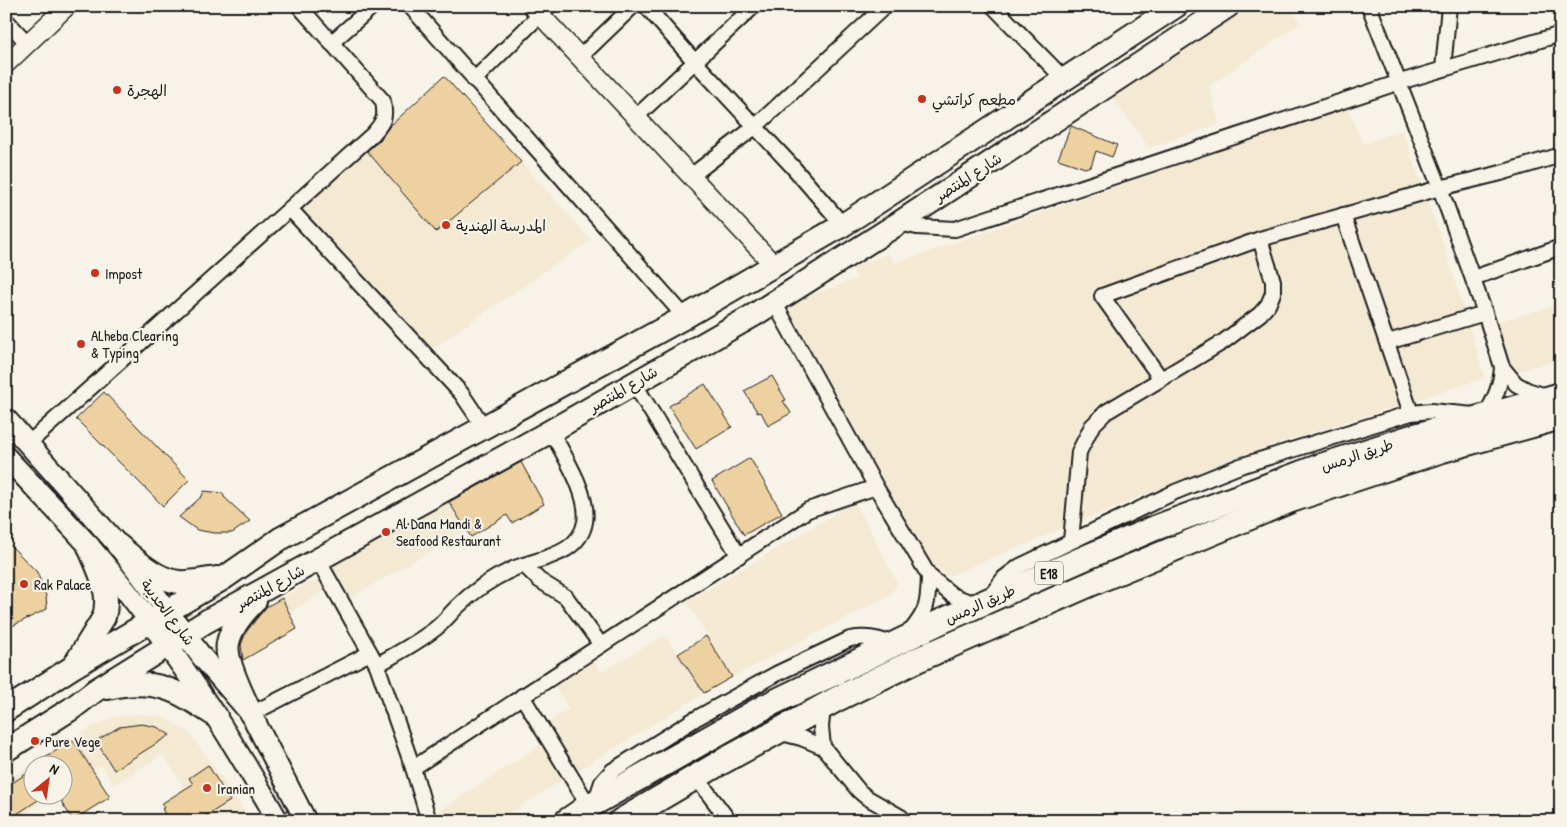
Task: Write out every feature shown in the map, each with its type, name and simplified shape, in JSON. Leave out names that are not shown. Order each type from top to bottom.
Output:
[{"type":"highway","name":"طريق الرمس","points":[[567,821],[766,706],[984,602],[1080,560],[1156,528],[1318,467],[1484,416],[1558,398]]},
{"type":"highway","name":"طريق الرمس","points":[[621,821],[823,707],[917,660],[1111,575],[1290,500],[1439,452],[1558,398]]},
{"type":"main road","name":"شارع المنتصر","points":[[6,710],[73,667],[224,578],[280,540],[685,317],[843,225],[1176,6]]},
{"type":"main road","name":"شارع المنتصر","points":[[6,750],[71,709],[96,690],[176,641],[774,302],[1228,6]]},
{"type":"main road","name":"شارع الحديبة","points":[[6,419],[118,546],[159,617],[176,641],[216,716],[278,821]]},
{"type":"main road","name":"شارع الحديبة","points":[[6,457],[89,547],[159,617]]},
{"type":"main road","points":[[118,546],[153,572],[167,579],[178,582],[224,578]]},
{"type":"main road","points":[[73,667],[104,618],[106,609],[106,590],[89,547]]},
{"type":"main road","points":[[251,714],[230,665],[228,644],[240,615],[268,588]]},
{"type":"main road","name":"شارع الحديبة","points":[[176,641],[251,714],[306,821]]},
{"type":"main road","points":[[96,690],[126,684],[170,689],[186,696],[216,716]]},
{"type":"street","points":[[6,64],[67,6]]},
{"type":"street","points":[[332,42],[373,6]]},
{"type":"street","points":[[410,6],[685,317]]},
{"type":"street","points":[[580,57],[633,6]]},
{"type":"street","points":[[646,6],[695,62],[792,166],[843,225]]},
{"type":"street","points":[[636,117],[754,6]]},
{"type":"street","points":[[691,176],[756,126],[885,6]]},
{"type":"street","points":[[993,6],[1064,79]]},
{"type":"street","points":[[774,302],[876,487],[929,576],[952,595],[967,601],[984,602],[997,585],[1012,571],[1025,563],[1150,503],[1240,466],[1411,413],[1431,411],[1484,416],[1499,388],[1502,367],[1485,313],[1440,188],[1369,6]]},
{"type":"street","points":[[1443,68],[1450,6]]},
{"type":"street","points":[[29,443],[290,210],[382,124],[386,115],[383,100],[304,8]]},
{"type":"street","points":[[474,80],[541,9],[580,57],[774,265]]},
{"type":"street","points":[[6,20],[28,44]]},
{"type":"street","points":[[899,222],[918,226],[955,228],[1443,68],[1561,34]]},
{"type":"street","points":[[1160,380],[1102,296],[1260,238],[1440,188],[1501,174],[1561,155]]},
{"type":"street","points":[[290,210],[461,393],[484,427]]},
{"type":"street","points":[[1343,215],[1411,413]]},
{"type":"street","points":[[1071,541],[1079,452],[1092,426],[1106,412],[1222,342],[1260,314],[1268,305],[1273,293],[1273,282],[1260,238]]},
{"type":"street","points":[[1472,278],[1561,247]]},
{"type":"street","points":[[1388,342],[1485,313]]},
{"type":"street","points":[[1502,367],[1516,384],[1527,390],[1558,398]]},
{"type":"street","points":[[634,383],[739,556]]},
{"type":"street","points":[[251,714],[432,631],[468,598],[490,582],[524,565],[563,552],[573,543],[585,522],[585,508],[580,489],[551,430]]},
{"type":"street","points":[[413,768],[808,510],[876,487]]},
{"type":"street","points":[[318,560],[373,659],[413,768],[429,821]]},
{"type":"street","points":[[524,565],[539,580],[566,597],[601,645]]},
{"type":"street","points":[[898,642],[921,618],[928,601],[929,576]]},
{"type":"street","points":[[522,696],[592,805]]},
{"type":"street","points":[[823,707],[821,727],[823,747]]},
{"type":"street","points":[[778,732],[801,738],[823,747],[859,791],[866,797],[893,811],[905,821]]},
{"type":"street","points":[[696,777],[729,821]]},
{"type":"shaded area","points":[[1246,6],[1288,6],[1301,23],[1209,86],[1219,124],[1149,148],[1110,94]]},
{"type":"shaded area","name":"المدرسة الهندية","points":[[444,76],[591,240],[427,352],[301,209]]},
{"type":"shaded area","points":[[1347,106],[1363,144],[1402,130],[1446,251],[1485,378],[1236,457],[948,576],[924,562],[780,305],[857,279],[852,268],[888,254],[894,263],[917,256]]},
{"type":"shaded area","points":[[1561,304],[1561,359],[1510,373],[1493,323]]},
{"type":"shaded area","points":[[445,496],[466,530],[350,598],[329,561]]},
{"type":"shaded area","points":[[855,502],[897,582],[895,588],[890,595],[732,677],[687,602]]},
{"type":"shaded area","points":[[313,581],[320,581],[325,590],[290,613],[282,598]]},
{"type":"shaded area","points":[[665,635],[704,693],[496,821],[424,821],[554,736],[546,724],[569,709],[552,681],[591,656],[601,672]]},
{"type":"shaded area","points":[[136,714],[163,717],[190,733],[251,821],[205,821],[163,754],[114,785],[101,765],[72,784],[72,754],[49,754],[90,728],[115,717]]},
{"type":"shaded area","points":[[22,771],[22,804],[41,804],[14,821],[6,821],[6,781]]},
{"type":"building","points":[[444,76],[521,162],[436,232],[367,151],[380,140],[389,127]]},
{"type":"building","points":[[1071,126],[1117,145],[1112,157],[1096,151],[1091,166],[1085,168],[1058,159]]},
{"type":"building","points":[[772,376],[786,400],[783,401],[791,413],[768,426],[761,412],[758,413],[744,391]]},
{"type":"building","points":[[705,384],[732,427],[696,449],[669,406]]},
{"type":"building","points":[[104,392],[189,480],[163,506],[76,419]]},
{"type":"building","points":[[750,458],[782,513],[744,535],[712,481]]},
{"type":"building","points":[[521,462],[544,504],[512,523],[507,515],[471,537],[449,502]]},
{"type":"building","points":[[204,491],[223,493],[224,497],[250,521],[232,533],[214,533],[197,530],[179,517],[202,496]]},
{"type":"building","name":"Rak Palace","points":[[6,541],[37,572],[46,596],[47,609],[6,629]]},
{"type":"building","points":[[282,598],[297,629],[243,660],[241,645],[246,632],[266,607]]},
{"type":"building","points":[[706,636],[732,677],[704,693],[678,654]]},
{"type":"building","points":[[142,724],[157,727],[170,735],[114,770],[96,741],[119,727]]},
{"type":"building","points":[[73,740],[110,797],[73,820],[63,804],[72,804],[72,754],[51,754]]},
{"type":"building","points":[[208,765],[230,801],[198,821],[169,821],[161,804],[193,784],[189,778]]},
{"type":"building","points":[[22,777],[22,804],[32,804],[14,816],[6,804],[6,787]]},
{"type":"place","name":"الهجرة","points":[[117,90]]},
{"type":"place","name":"مطعم كراتشي","points":[[922,99]]},
{"type":"place","name":"المدرسة الهندية","points":[[446,225]]},
{"type":"place","name":"Impost","points":[[95,273]]},
{"type":"place","name":"ALheba Clearing & Typing","points":[[81,344]]},
{"type":"place","name":"Al Dana Mandi & Seafood Restaurant","points":[[386,532]]},
{"type":"place","name":"Rak Palace","points":[[24,584]]},
{"type":"place","name":"Pure Vege","points":[[35,741]]},
{"type":"place","name":"Iranian","points":[[207,788]]}]
